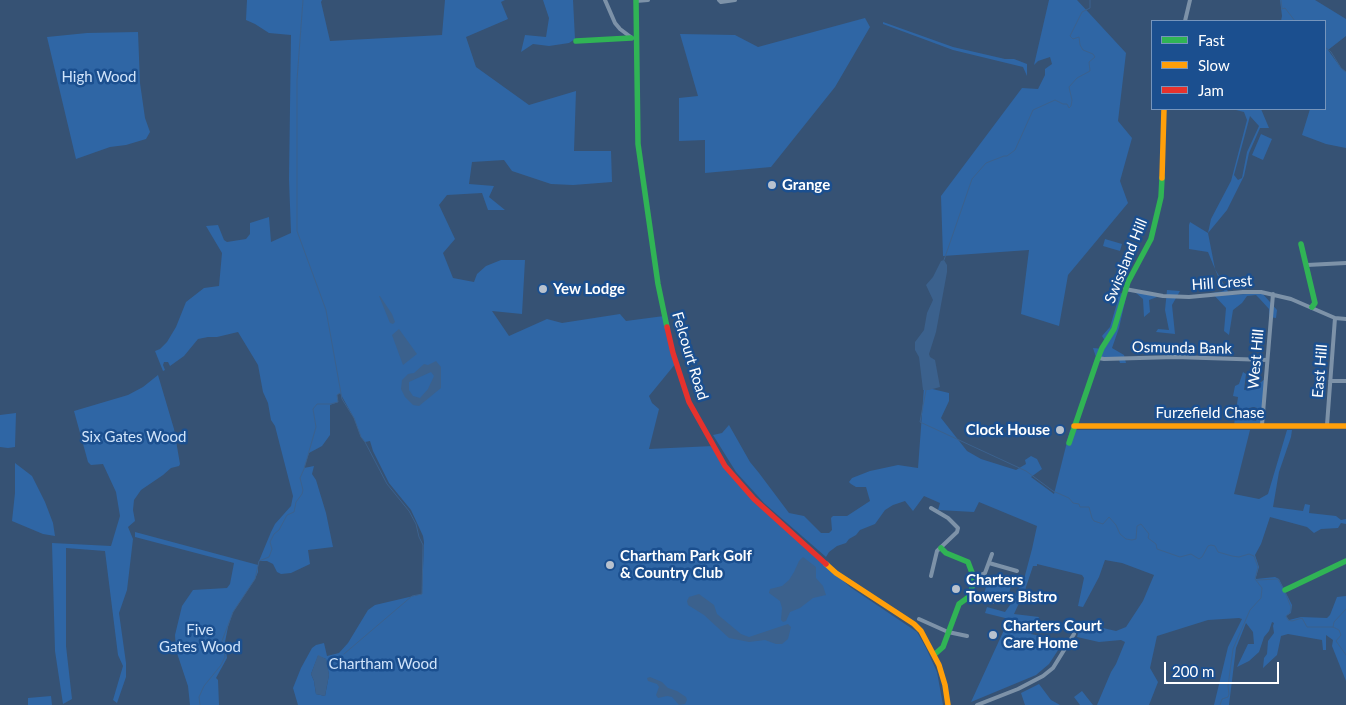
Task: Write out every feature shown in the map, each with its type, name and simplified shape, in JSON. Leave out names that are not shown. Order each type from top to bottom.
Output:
[{"type":"street","points":[[605,0],[620,30],[634,37]]},
{"type":"street","points":[[636,1],[648,0]]},
{"type":"street","points":[[719,0],[721,2],[735,0]]},
{"type":"street","points":[[1185,20],[1190,0]]},
{"type":"street","name":"Felcourt Road","points":[[636,1],[634,37],[638,144],[658,284],[673,352],[689,402],[725,466],[754,499],[836,573],[914,624],[935,654],[945,685],[948,705]]},
{"type":"street","points":[[576,40],[634,37]]},
{"type":"street","name":"Swissland Hill","points":[[1069,443],[1098,358],[1114,329],[1125,289],[1151,239],[1156,223],[1161,188],[1164,110]]},
{"type":"street","points":[[1302,244],[1315,303],[1312,307]]},
{"type":"street","points":[[1307,265],[1346,263]]},
{"type":"street","name":"Hill Crest","points":[[1125,289],[1163,296],[1189,297],[1262,292],[1291,298],[1335,318],[1346,319]]},
{"type":"street","name":"West Hill","points":[[1262,426],[1273,294]]},
{"type":"street","name":"East Hill","points":[[1327,425],[1335,318]]},
{"type":"street","name":"Osmunda Bank","points":[[1098,358],[1104,360],[1175,357],[1267,360]]},
{"type":"street","points":[[1330,381],[1346,381]]},
{"type":"street","name":"Furzefield Chase","points":[[1074,426],[1346,426]]},
{"type":"street","points":[[931,508],[948,518],[958,528],[957,532],[937,551],[931,576]]},
{"type":"street","points":[[935,654],[943,647],[960,604],[970,596],[974,578],[968,562],[946,553],[941,548]]},
{"type":"street","points":[[974,578],[985,573],[992,554]]},
{"type":"street","points":[[1285,590],[1346,561]]},
{"type":"street","points":[[989,563],[1017,571]]},
{"type":"street","points":[[970,596],[992,602]]},
{"type":"street","points":[[919,619],[948,632],[967,636]]},
{"type":"street","points":[[977,705],[1018,689],[1053,668],[1074,634]]},
{"type":"green space","name":"Chartham Wood","points":[[247,0],[322,0],[330,41],[442,35],[445,0],[505,0],[501,2],[508,19],[466,37],[476,67],[529,105],[576,91],[574,151],[611,151],[612,182],[573,185],[551,184],[512,171],[504,160],[472,162],[469,184],[494,186],[489,197],[505,210],[488,210],[482,193],[447,195],[439,205],[455,239],[443,253],[453,278],[474,282],[477,274],[486,266],[501,260],[525,260],[522,314],[492,311],[509,336],[547,319],[562,323],[620,314],[626,321],[664,316],[676,363],[649,396],[652,403],[659,409],[649,449],[713,446],[739,483],[850,587],[917,632],[937,672],[943,705],[298,705],[293,688],[312,648],[324,643],[327,656],[339,653],[348,643],[368,610],[375,605],[422,594],[424,542],[411,510],[389,483],[370,441],[365,442],[361,437],[354,418],[340,393],[337,395],[338,402],[330,405],[330,435],[322,446],[309,453],[304,468],[314,466],[312,474],[316,480],[326,513],[333,547],[308,550],[310,564],[291,573],[281,574],[277,572],[273,564],[267,561],[259,561],[275,524],[291,506],[293,496],[275,426],[271,420],[268,403],[263,392],[258,365],[238,332],[198,339],[184,356],[170,366],[168,362],[164,362],[165,370],[163,371],[155,351],[167,342],[176,327],[186,302],[204,288],[219,286],[222,253],[206,226],[218,225],[224,240],[227,242],[246,239],[250,234],[250,223],[269,217],[271,242],[291,233],[289,179],[291,35],[269,33],[246,20]],"holes":[[[318,656],[326,659],[329,675],[325,696],[316,694],[311,674]]]},
{"type":"green space","points":[[543,0],[573,0],[575,39],[569,43],[549,46],[533,44],[521,52],[525,35],[546,37],[549,18]]},
{"type":"green space","points":[[1049,0],[1077,0],[1126,53],[1118,121],[1132,138],[1120,181],[1128,203],[1068,275],[1059,326],[1021,314],[1029,250],[943,256],[941,196],[1022,88],[1038,89],[1045,75],[1045,69],[1052,64],[1050,57],[1038,61],[1034,65]]},
{"type":"green space","points":[[1280,0],[1315,0],[1346,19],[1346,36],[1328,50],[1346,72],[1346,148],[1326,144],[1302,135],[1310,110],[1326,110],[1326,20],[1281,20]]},
{"type":"green space","points":[[865,18],[870,27],[835,87],[771,167],[705,173],[705,140],[679,141],[679,98],[698,96],[680,34],[735,35],[758,47]]},
{"type":"green space","points":[[883,22],[953,47],[1005,59],[1014,59],[1027,64],[1027,76],[1023,67],[953,50],[883,24]]},
{"type":"green space","name":"High Wood","points":[[138,32],[140,83],[145,118],[150,132],[146,139],[126,145],[110,147],[76,159],[47,37],[87,33]]},
{"type":"green space","points":[[1236,110],[1261,110],[1269,128],[1260,128],[1249,153],[1244,176],[1227,210],[1208,233],[1211,219],[1231,181],[1247,120],[1244,112]],"holes":[[[1250,116],[1259,126],[1247,152],[1242,178],[1238,180],[1234,175]]]},
{"type":"green space","points":[[1261,134],[1272,139],[1263,160],[1252,155]]},
{"type":"green space","points":[[1190,222],[1208,233],[1215,269],[1230,295],[1262,293],[1277,310],[1276,318],[1269,317],[1269,309],[1256,295],[1247,296],[1233,310],[1229,335],[1224,331],[1226,308],[1212,293],[1224,291],[1208,252],[1189,249]]},
{"type":"green space","points":[[1105,239],[1122,244],[1120,251],[1103,246]]},
{"type":"green space","points":[[1167,290],[1180,291],[1172,305],[1175,334],[1156,332],[1158,329],[1169,330],[1165,310]]},
{"type":"green space","points":[[1147,291],[1157,297],[1149,300],[1150,312],[1144,317],[1143,299],[1135,292]]},
{"type":"green space","points":[[1122,293],[1126,297],[1112,348],[1124,355],[1126,363],[1120,363],[1118,357],[1096,357],[1093,348],[1104,349],[1107,344],[1102,336],[1110,327],[1117,303],[1115,295]]},
{"type":"green space","points":[[1243,372],[1246,374],[1244,390],[1253,388],[1265,379],[1262,425],[1234,425],[1238,397],[1233,396],[1235,386],[1239,384]],"holes":[[[1249,408],[1257,408],[1258,417],[1256,421],[1246,418],[1246,414],[1250,414]]]},
{"type":"green space","name":"Six Gates Wood","points":[[158,375],[174,429],[180,464],[171,468],[141,490],[134,500],[135,521],[128,527],[133,539],[127,590],[119,613],[126,663],[126,677],[117,703],[113,700],[123,666],[118,655],[105,551],[66,548],[66,646],[72,699],[63,704],[55,651],[52,543],[111,546],[120,516],[116,492],[103,464],[91,465],[88,462],[74,411],[128,395],[143,387]]},
{"type":"green space","points":[[924,387],[949,393],[949,401],[941,418],[967,451],[981,459],[1016,470],[1026,464],[1025,460],[1031,456],[1037,459],[1042,469],[1031,477],[1054,494],[1070,430],[1250,430],[1234,494],[1259,499],[1268,494],[1287,430],[1292,430],[1279,472],[1273,507],[1303,511],[1305,504],[1310,505],[1309,513],[1336,516],[1341,520],[1346,519],[1346,524],[1341,523],[1338,528],[1321,529],[1314,533],[1307,527],[1270,517],[1261,544],[1255,555],[1259,567],[1256,579],[1275,577],[1279,579],[1292,605],[1291,613],[1286,616],[1289,620],[1301,617],[1327,618],[1337,597],[1346,596],[1346,681],[1332,646],[1333,640],[1326,635],[1326,650],[1323,650],[1322,640],[1288,634],[1281,636],[1277,655],[1263,668],[1268,641],[1274,633],[1274,623],[1272,622],[1259,652],[1249,661],[1237,667],[1248,644],[1254,644],[1253,632],[1246,623],[1236,648],[1229,705],[1214,705],[1228,647],[1242,619],[1208,620],[1157,636],[1150,668],[1158,682],[1149,705],[1097,705],[1125,642],[1121,640],[1099,642],[1077,637],[1081,623],[1116,631],[1126,627],[1143,601],[1154,575],[1122,563],[1105,560],[1099,577],[1083,607],[1078,606],[1084,578],[1082,575],[1037,564],[1037,566],[1033,566],[1014,614],[1039,617],[1031,634],[1064,641],[1049,664],[1036,675],[971,702],[1009,619],[985,613],[987,607],[1005,612],[1010,605],[1024,579],[1037,526],[979,502],[974,512],[938,510],[940,503],[924,496],[913,511],[905,501],[893,505],[885,510],[875,524],[860,530],[846,543],[837,546],[829,552],[826,557],[764,503],[736,472],[713,435],[722,433],[729,425],[750,462],[789,513],[804,516],[821,533],[829,533],[832,530],[831,518],[833,516],[847,516],[870,501],[866,487],[856,487],[851,484],[849,482],[852,478],[870,471],[898,465],[918,468]]},
{"type":"green space","points":[[16,413],[15,447],[0,447],[0,415]]},
{"type":"green space","points":[[15,463],[32,476],[45,502],[53,523],[55,536],[43,534],[12,521],[15,493]]},
{"type":"green space","name":"Five Gates Wood","points":[[135,532],[258,565],[255,579],[233,612],[228,627],[225,642],[227,658],[216,678],[218,680],[219,705],[190,705],[188,686],[176,650],[175,635],[182,606],[193,590],[227,588],[230,584],[234,563],[135,537]]},
{"type":"green space","points":[[988,580],[1011,586],[1007,601],[984,594]]},
{"type":"green space","points":[[1039,684],[1051,700],[1060,705],[1025,705],[1021,693]]},
{"type":"green space","points":[[1082,691],[1093,705],[1080,705],[1074,697]]},
{"type":"green space","points":[[51,696],[52,705],[28,705],[28,698]]},
{"type":"shaded area","points":[[944,260],[947,265],[947,272],[936,332],[929,354],[935,360],[940,387],[923,390],[915,342],[924,330],[927,313],[933,300],[926,285],[933,277],[941,261]]},
{"type":"shaded area","points":[[379,296],[392,314],[395,322],[393,324],[390,323]]},
{"type":"shaded area","points":[[399,329],[417,354],[403,365],[392,335]]},
{"type":"shaded area","points":[[436,361],[441,367],[441,388],[419,406],[413,405],[405,397],[401,389],[402,380],[424,364],[428,365]],"holes":[[[431,372],[434,376],[428,389],[420,398],[413,396],[409,390],[409,382]]]},
{"type":"shaded area","points":[[803,557],[816,567],[816,578],[823,586],[826,595],[813,598],[800,608],[790,612],[786,621],[783,622],[781,620],[782,608],[780,601],[769,593],[770,589],[782,586],[789,580]]},
{"type":"shaded area","points":[[699,594],[714,605],[717,614],[741,634],[749,637],[788,624],[791,627],[788,639],[782,644],[776,644],[765,640],[749,642],[729,638],[704,615],[688,605],[689,597]]},
{"type":"shaded area","points":[[318,655],[326,659],[329,675],[325,696],[316,694],[311,674]]},
{"type":"shaded area","points":[[650,677],[686,697],[685,704],[679,705],[672,697],[658,698],[656,695],[659,687],[657,684],[648,681],[647,678]]},
{"type":"waterway","points":[[303,0],[297,80],[297,231],[326,310],[342,399],[354,418],[361,437],[387,484],[409,511],[416,524],[423,545],[422,594],[412,596],[344,654]]},
{"type":"waterway","points":[[944,260],[972,179],[986,163],[1007,156],[1015,150],[1033,110],[1055,100],[1067,104],[1069,108],[1071,106],[1072,100],[1069,87],[1077,78],[1090,71],[1089,62],[1095,57],[1093,54],[1083,50],[1079,37],[1073,39],[1070,36],[1082,12],[1090,8],[1090,0]]},
{"type":"waterway","points":[[1281,0],[1282,9],[1285,8],[1294,20]]},
{"type":"waterway","points":[[1326,48],[1346,72]]},
{"type":"waterway","points":[[926,390],[920,422],[1026,471],[1053,491],[1069,498],[1073,503],[1079,504],[1080,507],[1089,507],[1094,521],[1103,524],[1109,517],[1116,525],[1120,534],[1126,539],[1136,539],[1137,526],[1141,524],[1149,534],[1148,538],[1156,544],[1157,549],[1180,557],[1191,554],[1199,559],[1208,546],[1211,545],[1215,546],[1218,552],[1232,556],[1239,557],[1249,554],[1254,556],[1258,567],[1255,579],[1262,588],[1261,598],[1250,610],[1233,649],[1228,686],[1229,694],[1228,697],[1222,699],[1220,705]]},
{"type":"waterway","points":[[200,705],[199,697],[204,686],[225,657],[222,641],[233,612],[255,579],[259,561],[269,557],[272,549],[270,542],[274,534],[279,530],[287,515],[294,512],[296,502],[302,494],[300,478],[316,427],[313,409],[317,404],[338,402],[337,395],[340,393]]},
{"type":"waterway","points":[[1257,580],[1278,579],[1283,588]]},
{"type":"waterway","points":[[1285,592],[1291,607],[1290,613],[1286,616],[1288,620],[1292,621],[1302,618],[1307,627],[1333,627],[1339,630],[1341,635],[1336,641],[1346,655]]},
{"type":"waterway","points":[[1333,627],[1334,622],[1346,609]]},
{"type":"traffic: fast","points":[[636,0],[638,144],[658,284],[667,327]]},
{"type":"traffic: fast","points":[[576,41],[631,38]]},
{"type":"traffic: fast","points":[[1069,443],[1098,358],[1114,329],[1128,282],[1151,239],[1161,197],[1162,178]]},
{"type":"traffic: fast","points":[[1301,244],[1315,303],[1312,307]]},
{"type":"traffic: fast","points":[[935,654],[943,647],[959,604],[970,596],[974,578],[968,562],[946,553],[941,548]]},
{"type":"traffic: fast","points":[[1285,590],[1346,561]]},
{"type":"traffic: slow","points":[[1162,178],[1164,110]]},
{"type":"traffic: slow","points":[[1074,426],[1346,426]]},
{"type":"traffic: slow","points":[[826,564],[836,573],[914,624],[921,631],[939,665],[948,705]]},
{"type":"traffic: jam","points":[[667,327],[673,353],[689,402],[725,466],[754,499],[826,564]]},
{"type":"place","name":"Grange","points":[[772,185]]},
{"type":"place","name":"Yew Lodge","points":[[543,289]]},
{"type":"place","name":"Clock House","points":[[1060,430]]},
{"type":"place","name":"Chartham Park Golf & Country Club","points":[[610,565]]},
{"type":"place","name":"Charters Towers Bistro","points":[[956,589]]},
{"type":"place","name":"Charters Court Care Home","points":[[993,635]]}]
